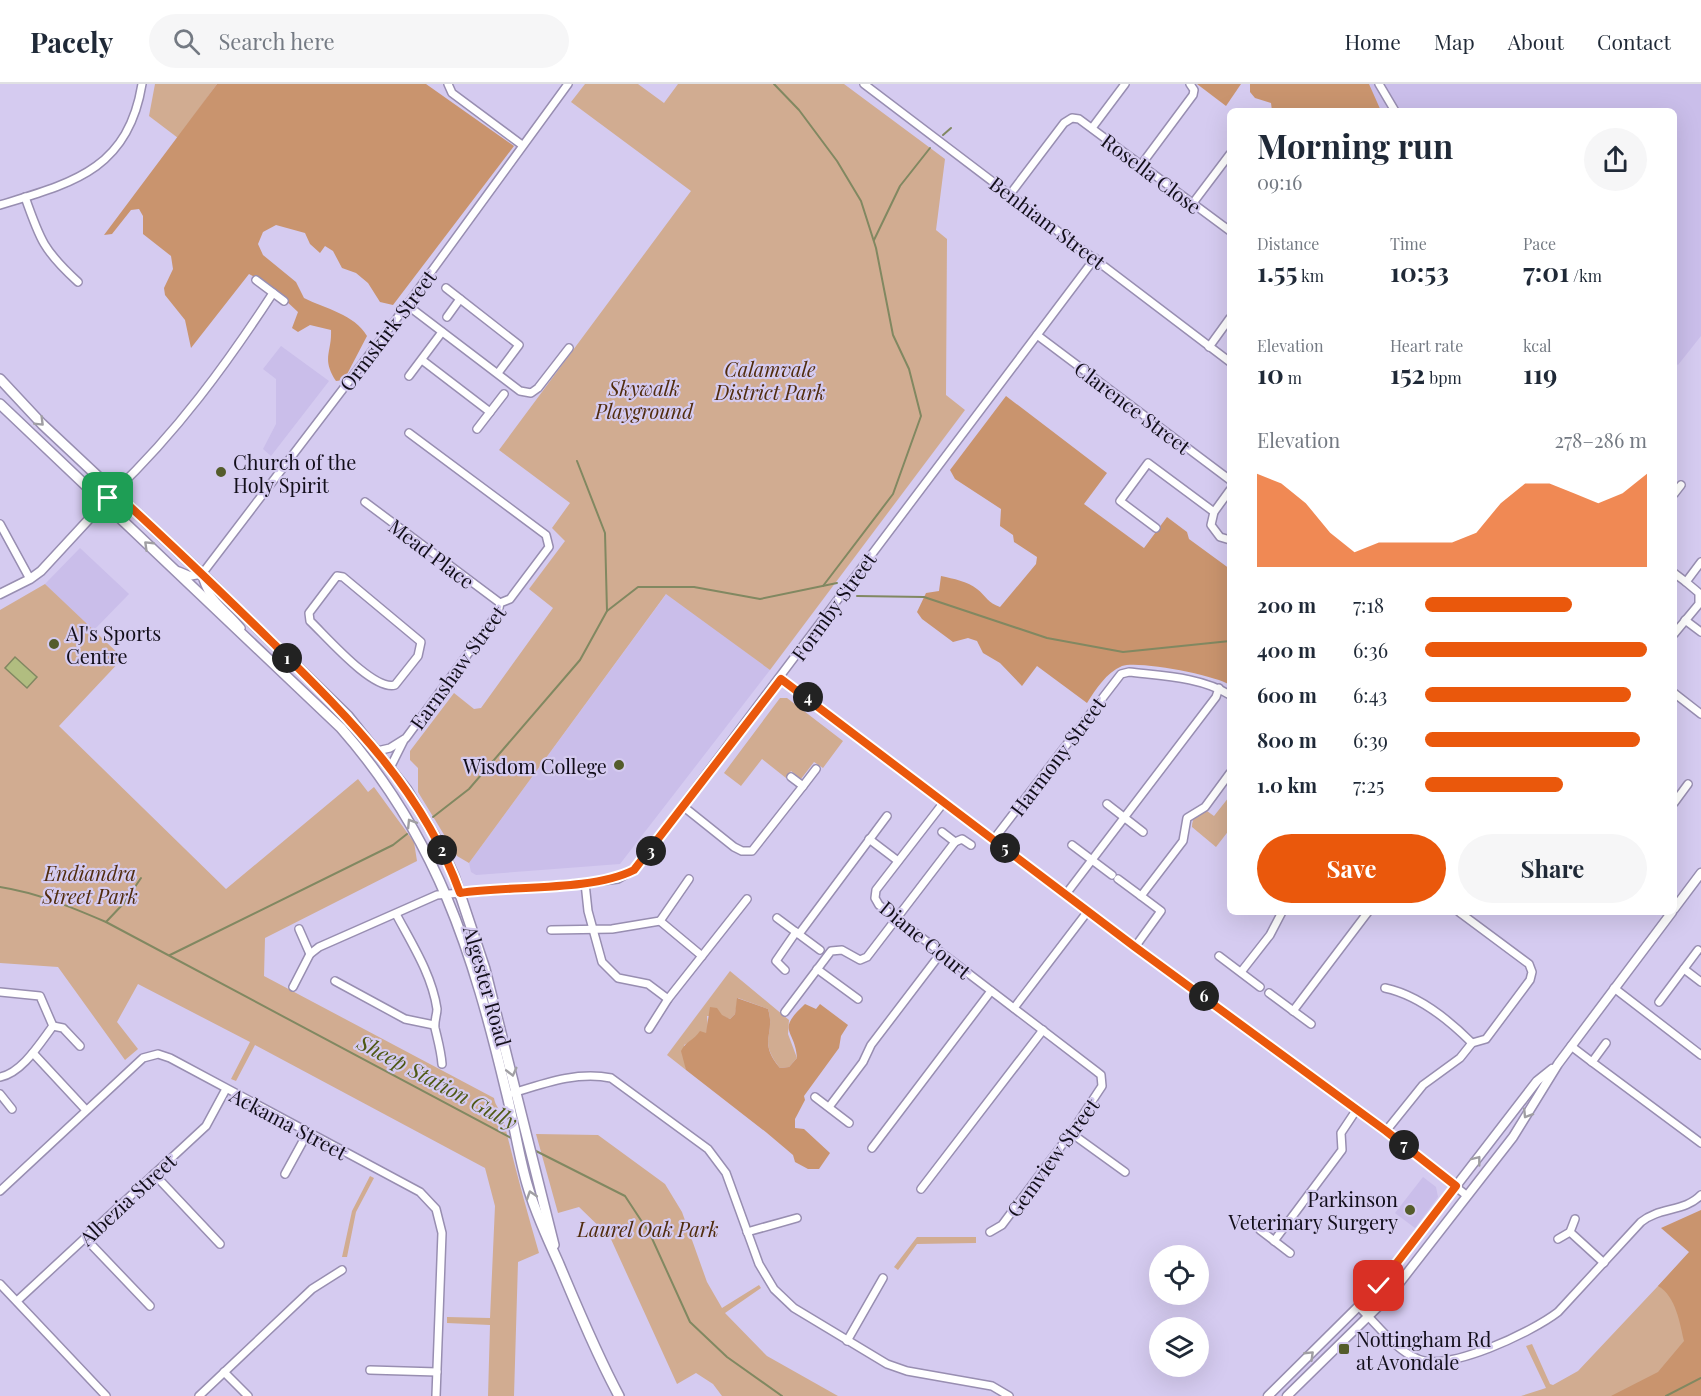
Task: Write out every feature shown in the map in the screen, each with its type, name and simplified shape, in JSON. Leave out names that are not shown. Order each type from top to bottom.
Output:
[{"type":"main road","name":"Algester Road","points":[[0,379],[42,424],[202,574],[348,716],[390,768],[440,845],[460,893],[485,969],[559,1265]]},
{"type":"main road","name":"Algester Road","points":[[0,404],[340,728],[379,774],[421,840],[447,894],[493,1039],[522,1163],[538,1219],[587,1334],[619,1396]]},
{"type":"street","points":[[0,205],[79,179],[102,162],[118,144],[132,122],[142,84]]},
{"type":"street","name":"Ormskirk Street","points":[[202,574],[407,305],[568,84]]},
{"type":"street","name":"Benhiam Street","points":[[864,84],[1227,360]]},
{"type":"street","points":[[1092,128],[1125,84]]},
{"type":"street","points":[[1141,165],[1193,95],[1194,90],[1190,84]]},
{"type":"street","points":[[1379,84],[1393,108]]},
{"type":"street","points":[[448,86],[471,109],[522,145]]},
{"type":"street","name":"Rosella Close","points":[[1011,194],[1064,123],[1072,118],[1079,119],[1227,229]]},
{"type":"street","points":[[1193,203],[1227,158]]},
{"type":"street","points":[[25,197],[39,236],[52,258],[78,282]]},
{"type":"street","name":"Formby Street","points":[[310,954],[319,946],[433,896],[618,879],[634,870],[781,679],[1095,258]]},
{"type":"street","points":[[256,280],[284,301]]},
{"type":"street","points":[[446,288],[519,345],[498,374]]},
{"type":"street","points":[[0,594],[30,579],[186,417],[231,357],[273,293]]},
{"type":"street","points":[[447,317],[460,299]]},
{"type":"street","points":[[407,305],[520,391],[531,393],[538,388],[569,348]]},
{"type":"street","points":[[1209,347],[1227,322]]},
{"type":"street","points":[[409,376],[442,332]]},
{"type":"street","name":"Clarence Street","points":[[1037,335],[1227,478]]},
{"type":"street","points":[[422,360],[490,412]]},
{"type":"street","points":[[477,429],[504,394]]},
{"type":"street","name":"Earnshaw Street","points":[[377,751],[390,748],[406,738],[498,613],[500,603],[510,599],[547,551],[549,541],[546,535],[410,433]]},
{"type":"street","points":[[1156,528],[1120,501],[1148,463],[1214,512]]},
{"type":"street","points":[[1677,490],[1681,485]]},
{"type":"street","points":[[1227,494],[1214,512],[1211,525],[1221,537],[1227,539]]},
{"type":"street","name":"Mead Place","points":[[365,502],[500,603]]},
{"type":"street","points":[[0,524],[30,579]]},
{"type":"street","points":[[1686,582],[1701,562]]},
{"type":"street","points":[[174,569],[191,576],[202,574],[205,591],[230,613],[257,649]]},
{"type":"street","points":[[1677,575],[1699,593],[1699,604],[1677,630]]},
{"type":"street","points":[[337,576],[344,577],[418,638],[421,648],[418,656],[395,685],[382,685],[374,681],[310,621],[309,613],[333,580],[337,576]]},
{"type":"street","points":[[1686,620],[1701,632]]},
{"type":"street","name":"Harmony Street","points":[[994,839],[1121,674],[1129,672],[1174,678],[1219,688]]},
{"type":"street","points":[[781,679],[1135,947],[1357,1109],[1466,1195]]},
{"type":"street","points":[[1066,894],[1091,858],[1216,697],[1219,688],[1227,694]]},
{"type":"street","points":[[1677,695],[1701,714]]},
{"type":"street","points":[[390,768],[406,738]]},
{"type":"street","points":[[684,807],[734,847],[742,851],[752,851],[760,844],[816,769]]},
{"type":"street","points":[[790,777],[803,786]]},
{"type":"street","points":[[1141,896],[1183,841],[1187,818],[1205,807],[1227,777]]},
{"type":"street","points":[[1677,799],[1689,784]]},
{"type":"street","name":"Diane Court","points":[[944,802],[876,890],[875,898],[879,906],[1014,1008]]},
{"type":"street","points":[[1107,804],[1143,832]]},
{"type":"street","points":[[785,970],[776,961],[887,816]]},
{"type":"street","points":[[942,832],[955,842]]},
{"type":"street","points":[[785,1012],[817,969],[836,949],[855,959],[867,957],[955,842],[962,838],[971,845]]},
{"type":"street","points":[[869,839],[898,861]]},
{"type":"street","points":[[1072,845],[1161,911],[1135,947]]},
{"type":"street","points":[[1677,905],[1701,873]]},
{"type":"street","points":[[551,930],[612,929],[660,921],[689,879]]},
{"type":"street","points":[[585,883],[592,929],[602,963],[618,978],[648,984],[668,999]]},
{"type":"street","points":[[649,1029],[668,999],[747,899]]},
{"type":"street","points":[[1014,1008],[1088,911]]},
{"type":"street","points":[[396,914],[424,967],[432,990],[437,1012],[434,1025],[441,1046],[442,1064]]},
{"type":"street","points":[[1241,972],[1270,935],[1280,915]]},
{"type":"street","points":[[1293,1011],[1366,915]]},
{"type":"street","points":[[1386,1131],[1423,1085],[1460,1058],[1472,1043],[1486,1039],[1530,980],[1532,972],[1529,964],[1463,915]]},
{"type":"street","points":[[1287,1396],[1390,1294],[1512,1137],[1558,1064],[1669,915]]},
{"type":"street","points":[[777,918],[820,950]]},
{"type":"street","points":[[660,921],[702,956]]},
{"type":"street","points":[[292,987],[310,954],[299,929]]},
{"type":"street","points":[[1659,1002],[1698,950]]},
{"type":"street","points":[[829,1107],[863,1062],[871,1045],[940,952]]},
{"type":"street","points":[[1219,956],[1260,987]]},
{"type":"street","points":[[817,969],[858,999]]},
{"type":"street","points":[[1683,969],[1701,982]]},
{"type":"street","points":[[335,981],[405,1019],[434,1025]]},
{"type":"street","points":[[1385,988],[1415,998],[1461,1031],[1472,1043]]},
{"type":"street","points":[[1614,988],[1701,1055]]},
{"type":"street","points":[[872,1148],[991,991]]},
{"type":"street","points":[[0,992],[40,996],[53,1026]]},
{"type":"street","points":[[1269,993],[1311,1024]]},
{"type":"street","name":"Gemview Street","points":[[990,1232],[1002,1225],[1071,1133],[1099,1094],[1102,1086],[1101,1075],[1014,1008]]},
{"type":"street","points":[[53,1026],[63,1028],[80,1046]]},
{"type":"street","points":[[0,1077],[7,1075],[33,1053],[53,1026]]},
{"type":"street","points":[[921,1189],[1043,1030]]},
{"type":"street","points":[[1592,1062],[1606,1043]]},
{"type":"street","points":[[1571,1046],[1701,1143]]},
{"type":"street","points":[[33,1053],[86,1110]]},
{"type":"street","name":"Ackama Street","points":[[0,1191],[143,1058],[158,1054],[170,1058],[420,1192],[436,1209],[441,1233],[436,1396]]},
{"type":"street","points":[[1268,1396],[1379,1286],[1537,1081],[1558,1064]]},
{"type":"street","points":[[507,1094],[577,1076],[594,1074],[619,1083],[708,1149],[726,1173],[759,1264],[774,1289],[794,1308],[847,1341],[897,1368],[992,1386],[1009,1396]]},
{"type":"street","name":"Albezia Street","points":[[17,1301],[206,1126],[226,1089]]},
{"type":"street","points":[[0,1094],[12,1109]]},
{"type":"street","points":[[815,1097],[849,1123]]},
{"type":"street","points":[[1274,1241],[1342,1150],[1341,1133],[1357,1109]]},
{"type":"street","points":[[285,1174],[308,1132]]},
{"type":"street","points":[[1071,1133],[1125,1172]]},
{"type":"street","points":[[154,1173],[220,1244]]},
{"type":"street","points":[[1359,1307],[1403,1350],[1417,1359],[1431,1363],[1448,1362],[1525,1334],[1543,1324],[1558,1312],[1651,1214],[1686,1206],[1701,1195]]},
{"type":"street","points":[[747,1232],[797,1218]]},
{"type":"street","points":[[1558,1239],[1570,1232],[1575,1219]]},
{"type":"street","points":[[1260,1230],[1290,1253]]},
{"type":"street","points":[[1570,1232],[1604,1263]]},
{"type":"street","points":[[85,1238],[150,1306]]},
{"type":"street","points":[[199,1396],[312,1289],[342,1270]]},
{"type":"street","points":[[847,1341],[883,1278]]},
{"type":"street","points":[[0,1284],[106,1396]]},
{"type":"street","points":[[370,1370],[437,1372]]},
{"type":"street","points":[[224,1372],[248,1396]]},
{"type":"shaded area","points":[[217,84],[426,84],[514,146],[393,305],[380,302],[368,283],[356,273],[342,268],[333,251],[325,246],[320,253],[310,244],[305,233],[276,225],[263,232],[258,244],[263,255],[296,282],[304,298],[347,317],[355,322],[367,336],[344,380],[336,381],[329,367],[331,330],[310,325],[298,332],[292,328],[298,312],[268,284],[249,274],[191,348],[185,320],[165,295],[164,288],[173,269],[171,256],[143,234],[143,216],[139,209],[131,210],[112,234],[104,235]]},
{"type":"shaded area","points":[[1197,84],[1241,84],[1226,106]]},
{"type":"shaded area","points":[[1250,84],[1369,84],[1380,108],[1272,108],[1271,103],[1255,98],[1250,92]]},
{"type":"shaded area","points":[[1305,84],[1701,84],[1701,336],[1677,364],[1677,108],[1337,108]]},
{"type":"shaded area","points":[[281,346],[329,381],[271,456],[263,449],[276,424],[276,379],[263,369]]},
{"type":"shaded area","points":[[1006,396],[1107,473],[1084,504],[1144,548],[1167,517],[1187,532],[1189,539],[1227,567],[1227,684],[1194,673],[1159,667],[1122,666],[1102,682],[1087,703],[1037,666],[1022,686],[1000,663],[983,653],[977,641],[968,638],[953,642],[922,619],[917,612],[926,593],[939,591],[941,576],[969,584],[1000,607],[1036,564],[1037,557],[1014,542],[1013,535],[1000,526],[1001,509],[955,479],[950,470]]},
{"type":"shaded area","points":[[80,548],[129,594],[93,631],[45,584]]},
{"type":"shaded area","name":"Wisdom College","points":[[667,593],[770,670],[620,864],[476,875],[471,872],[469,863]]},
{"type":"shaded area","points":[[15,657],[37,677],[27,688],[5,668]]},
{"type":"shaded area","points":[[737,998],[768,1009],[770,1025],[768,1044],[773,1059],[780,1068],[789,1067],[797,1058],[789,1025],[805,1004],[816,1009],[820,1004],[848,1025],[841,1036],[839,1048],[804,1096],[805,1100],[795,1119],[795,1128],[804,1129],[830,1153],[819,1169],[808,1169],[795,1162],[793,1155],[767,1133],[686,1070],[681,1051],[700,1031],[706,1033],[710,1007],[717,1008],[722,1015],[730,1019],[735,1014]]},
{"type":"shaded area","points":[[1423,1177],[1436,1187],[1438,1197],[1415,1228],[1395,1213]]},
{"type":"shaded area","points":[[1701,1210],[1701,1396],[1611,1396],[1658,1372],[1684,1341],[1673,1303],[1658,1286],[1689,1252],[1661,1228]]},
{"type":"green space","points":[[155,84],[217,84],[178,138],[149,116]]},
{"type":"green space","name":"Calamvale District Park","points":[[585,84],[638,84],[664,103],[678,84],[844,84],[945,159],[936,230],[947,239],[946,395],[965,410],[770,670],[666,594],[469,863],[457,856],[418,792],[418,768],[410,760],[410,751],[454,693],[474,709],[481,708],[553,608],[529,589],[565,541],[552,528],[570,503],[499,450],[691,191],[571,102]]},
{"type":"green space","name":"Endiandra Street Park","points":[[45,584],[123,658],[59,726],[226,889],[358,779],[368,792],[374,787],[414,842],[417,861],[265,938],[264,976],[494,1098],[503,1118],[539,1253],[518,1262],[514,1396],[488,1396],[490,1325],[447,1323],[447,1317],[490,1318],[495,1206],[485,1168],[255,1045],[236,1081],[231,1079],[250,1042],[138,984],[117,1022],[138,1049],[125,1060],[58,967],[0,963],[0,610]]},
{"type":"green space","points":[[780,698],[787,698],[843,741],[823,768],[814,762],[801,779],[791,771],[786,778],[762,759],[741,786],[724,773]]},
{"type":"green space","points":[[1227,800],[1227,833],[1216,847],[1192,827],[1198,814],[1207,811],[1214,816]]},
{"type":"green space","points":[[730,971],[789,1020],[788,1034],[797,1058],[789,1067],[780,1068],[770,1051],[768,1009],[738,998],[735,1014],[730,1019],[722,1016],[707,1016],[706,1034],[684,1045],[686,1070],[667,1055]]},
{"type":"green space","name":"Laurel Oak Park","points":[[536,1134],[598,1135],[665,1184],[682,1212],[707,1282],[722,1308],[759,1285],[761,1288],[725,1313],[767,1356],[838,1396],[722,1396],[713,1384],[696,1373],[677,1384],[610,1237],[579,1207],[558,1213]]},
{"type":"green space","points":[[370,1176],[374,1178],[356,1212],[347,1257],[342,1257],[352,1211]]},
{"type":"green space","points":[[917,1237],[976,1237],[976,1243],[917,1244],[898,1270],[894,1267]]},
{"type":"green space","points":[[1690,1252],[1701,1396],[1521,1396],[1546,1388],[1526,1346],[1532,1344],[1550,1384],[1553,1385],[1578,1371]]},
{"type":"waterway","points":[[774,84],[799,110],[837,161],[861,201],[876,248],[893,335],[909,369],[921,416],[893,494],[823,586]]},
{"type":"waterway","points":[[943,135],[951,128]]},
{"type":"waterway","points":[[874,240],[900,186],[930,148]]},
{"type":"waterway","points":[[577,461],[605,533],[607,611]]},
{"type":"waterway","points":[[433,817],[469,789],[580,660],[607,611],[638,587],[694,587],[760,599],[837,583]]},
{"type":"waterway","points":[[857,596],[924,597],[1047,638],[1123,652],[1227,641]]},
{"type":"waterway","points":[[170,955],[393,845],[407,834]]},
{"type":"waterway","points":[[106,922],[124,903],[141,878]]},
{"type":"waterway","name":"Sheep Station Gully","points":[[0,887],[41,897],[106,922],[513,1139]]},
{"type":"waterway","name":"Sheep Station Gully","points":[[534,1150],[625,1196],[650,1234],[690,1322],[727,1357],[782,1396]]},
{"type":"waterway","name":"Sheep Station Gully","points":[[1666,1396],[1701,1378]]},
{"type":"place","name":"Church of the Holy Spirit","points":[[221,472]]},
{"type":"place","name":"AJ's Sports Centre","points":[[54,644]]},
{"type":"place","name":"Wisdom College","points":[[619,765]]},
{"type":"place","name":"Parkinson Veterinary Surgery","points":[[1410,1210]]},
{"type":"place","name":"Nottingham Rd at Avondale","points":[[1344,1349]]},
{"type":"route","points":[[108,498],[114,492],[348,716],[407,790],[440,845],[460,893],[618,879],[634,870],[781,679],[800,691],[870,747],[1135,947],[1386,1131],[1456,1186],[1379,1286]]},
{"type":"park label","name":"Skywalk Playground","points":[[644,398]]}]
